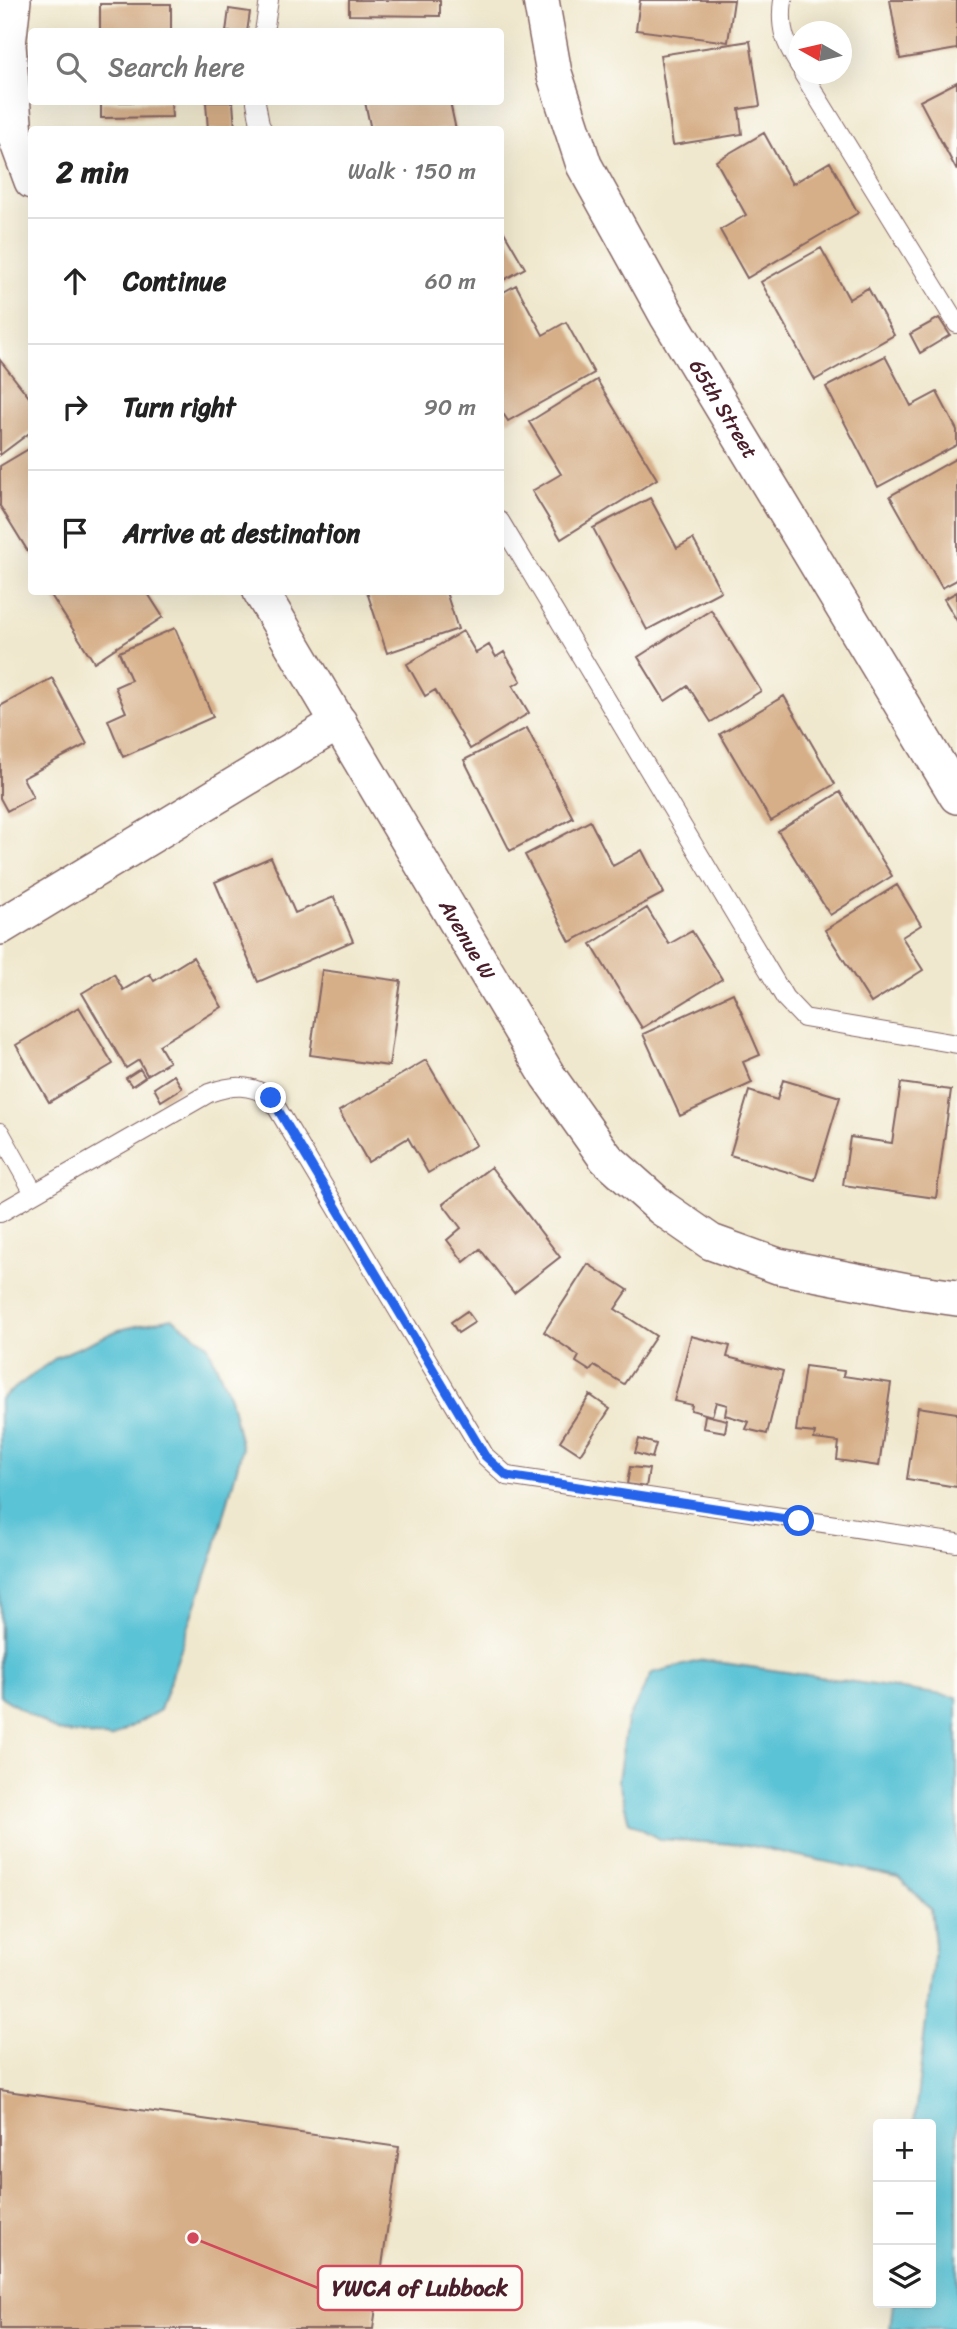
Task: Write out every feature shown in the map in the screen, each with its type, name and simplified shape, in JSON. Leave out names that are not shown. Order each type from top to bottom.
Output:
[{"type":"street","points":[[13,0],[8,45],[15,135],[28,170]]},
{"type":"street","name":"65th Street","points":[[541,0],[554,73],[584,166],[668,317],[957,796]]},
{"type":"street","name":"Avenue W","points":[[263,595],[548,1076],[606,1158],[662,1208],[711,1242],[778,1266],[907,1292],[957,1298]]},
{"type":"street","points":[[0,927],[339,722]]},
{"type":"lane","points":[[265,28],[269,0]]},
{"type":"lane","points":[[783,0],[780,21],[789,50]]},
{"type":"lane","points":[[809,84],[957,324]]},
{"type":"lane","points":[[257,105],[261,126]]},
{"type":"lane","points":[[504,528],[785,998],[803,1018],[957,1044]]},
{"type":"lane","points":[[0,1213],[209,1093],[228,1087],[256,1089],[271,1098],[485,1456],[507,1476],[957,1543]]},
{"type":"lane","points":[[0,1132],[34,1193]]},
{"type":"water","points":[[172,1318],[207,1344],[230,1397],[242,1449],[215,1549],[160,1710],[111,1738],[57,1731],[0,1696],[0,1399],[57,1357],[119,1330]]},
{"type":"water","points":[[703,1660],[957,1697],[957,2329],[890,2329],[892,2308],[936,2308],[936,2119],[915,2119],[935,1945],[931,1909],[898,1877],[748,1845],[659,1839],[629,1822],[618,1780],[627,1721],[652,1673]]},
{"type":"building","points":[[349,0],[440,0],[440,16],[349,15]]},
{"type":"building","points":[[640,0],[734,0],[728,42],[636,30]]},
{"type":"building","points":[[890,0],[957,0],[957,49],[900,59]]},
{"type":"building","points":[[100,4],[171,4],[171,28],[100,28]]},
{"type":"building","points":[[229,9],[250,12],[248,28],[227,28]]},
{"type":"building","points":[[750,41],[760,106],[739,109],[742,134],[673,145],[660,55]]},
{"type":"building","points":[[957,82],[957,171],[920,101]]},
{"type":"building","points":[[101,105],[171,105],[172,117],[101,118]]},
{"type":"building","points":[[206,105],[233,105],[235,126],[208,126]]},
{"type":"building","points":[[366,105],[451,105],[455,126],[370,126]]},
{"type":"building","points":[[764,133],[792,184],[830,162],[858,213],[747,278],[720,230],[746,215],[716,161]]},
{"type":"building","points":[[504,232],[525,268],[504,280]]},
{"type":"building","points":[[821,248],[849,299],[868,288],[894,335],[815,380],[761,282]]},
{"type":"building","points":[[516,285],[543,335],[566,322],[594,373],[508,421],[504,415],[504,292]]},
{"type":"building","points":[[939,318],[950,335],[920,353],[910,334]]},
{"type":"building","points":[[885,356],[911,406],[937,392],[957,430],[957,445],[878,487],[826,387]]},
{"type":"building","points":[[0,360],[28,396],[28,434],[0,455]]},
{"type":"building","points":[[597,380],[657,479],[561,539],[532,491],[561,474],[529,422]]},
{"type":"building","points":[[28,449],[28,552],[0,506],[0,466]]},
{"type":"building","points":[[957,458],[957,580],[942,588],[890,496]]},
{"type":"building","points":[[650,498],[677,548],[693,539],[721,591],[647,630],[593,528]]},
{"type":"building","points":[[957,592],[957,621],[944,599]]},
{"type":"building","points":[[51,595],[149,595],[163,617],[94,662]]},
{"type":"building","points":[[368,595],[447,595],[458,629],[387,653]]},
{"type":"building","points":[[711,610],[761,691],[711,722],[688,686],[665,701],[638,657]]},
{"type":"building","points":[[175,628],[213,717],[123,757],[108,720],[126,712],[115,687],[131,680],[119,652]]},
{"type":"building","points":[[463,631],[476,653],[489,645],[496,657],[504,652],[521,681],[513,686],[529,713],[470,749],[435,690],[425,696],[407,664]]},
{"type":"building","points":[[52,678],[87,744],[23,778],[33,797],[7,811],[0,798],[0,706]]},
{"type":"building","points":[[784,696],[835,784],[771,821],[720,734]]},
{"type":"building","points":[[527,728],[573,818],[510,851],[464,760]]},
{"type":"building","points":[[840,792],[892,876],[830,915],[778,831]]},
{"type":"building","points":[[590,821],[613,866],[642,850],[664,893],[570,942],[525,855]]},
{"type":"building","points":[[271,857],[295,913],[334,897],[353,941],[258,982],[215,882]]},
{"type":"building","points":[[897,885],[921,925],[902,937],[923,970],[871,1003],[825,930]]},
{"type":"building","points":[[647,908],[669,944],[692,931],[722,979],[642,1028],[591,944]]},
{"type":"building","points":[[193,957],[222,1007],[159,1045],[169,1062],[147,1075],[139,1060],[126,1068],[82,993],[114,974],[123,990],[150,974],[154,981]]},
{"type":"building","points":[[322,970],[401,981],[389,1066],[310,1055]]},
{"type":"building","points":[[733,993],[760,1055],[743,1062],[752,1083],[680,1116],[643,1034]]},
{"type":"building","points":[[79,1007],[113,1064],[49,1102],[16,1045]]},
{"type":"building","points":[[426,1060],[476,1145],[428,1173],[408,1138],[368,1162],[339,1111]]},
{"type":"building","points":[[140,1069],[145,1077],[132,1086],[126,1078]]},
{"type":"building","points":[[174,1075],[182,1088],[161,1101],[154,1088]]},
{"type":"building","points":[[783,1080],[840,1097],[815,1180],[730,1155],[749,1091],[777,1100]]},
{"type":"building","points":[[901,1083],[951,1090],[936,1198],[843,1185],[850,1137],[892,1143]]},
{"type":"building","points":[[491,1167],[560,1257],[514,1293],[480,1249],[464,1262],[447,1240],[461,1228],[443,1204]]},
{"type":"building","points":[[588,1264],[628,1290],[615,1309],[656,1336],[624,1384],[594,1366],[590,1371],[576,1362],[579,1356],[544,1332]]},
{"type":"building","points":[[467,1311],[475,1322],[458,1333],[451,1322]]},
{"type":"building","points":[[691,1336],[730,1346],[727,1357],[783,1371],[767,1434],[746,1429],[749,1422],[725,1415],[727,1405],[716,1402],[712,1416],[691,1410],[692,1405],[674,1401]]},
{"type":"building","points":[[805,1366],[844,1371],[843,1376],[891,1383],[879,1466],[837,1460],[839,1442],[814,1439],[815,1433],[796,1431]]},
{"type":"building","points":[[590,1395],[610,1409],[580,1454],[560,1441]]},
{"type":"building","points":[[918,1407],[957,1413],[957,1487],[907,1479]]},
{"type":"building","points":[[705,1415],[727,1420],[725,1432],[703,1428]]},
{"type":"building","points":[[639,1439],[656,1444],[652,1458],[635,1453]]},
{"type":"building","points":[[630,1467],[649,1469],[646,1487],[627,1484]]},
{"type":"building","points":[[0,2090],[399,2147],[373,2329],[0,2329]]},
{"type":"place","name":"YWCA of Lubbock","points":[[193,2238]]},
{"type":"route","points":[[271,1098],[485,1456],[507,1476],[799,1521]]}]
